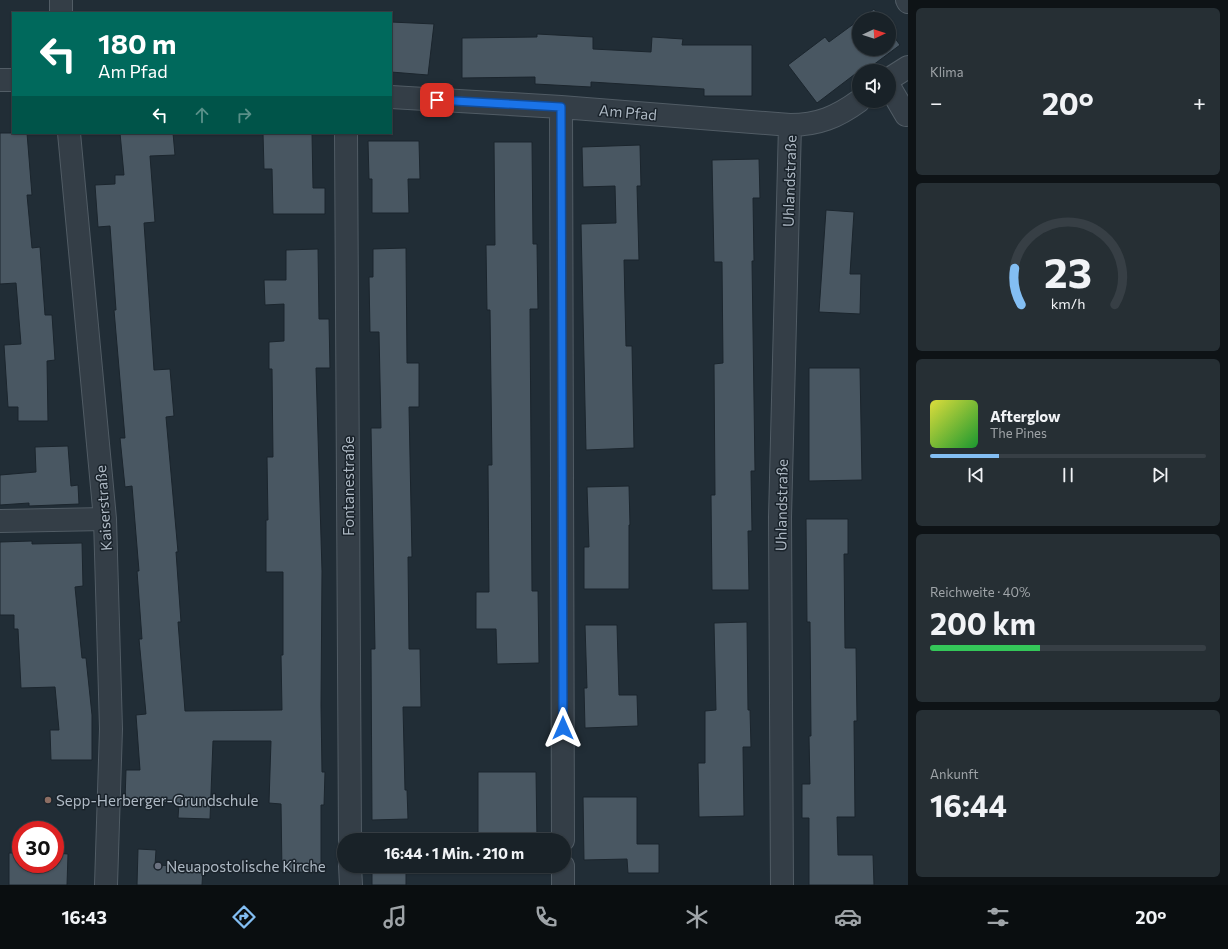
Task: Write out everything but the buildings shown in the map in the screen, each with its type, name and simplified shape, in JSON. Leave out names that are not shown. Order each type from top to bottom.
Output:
[{"type":"street","points":[[61,0],[61,12]]},
{"type":"street","points":[[896,75],[908,67]]},
{"type":"street","points":[[0,80],[12,80]]},
{"type":"street","name":"Am Pfad","points":[[392,97],[561,107],[790,125],[806,125],[831,119],[852,106]]},
{"type":"street","points":[[896,98],[906,115]]},
{"type":"street","points":[[561,107],[563,833]]},
{"type":"street","name":"Uhlandstraße","points":[[782,885],[780,517],[790,125]]},
{"type":"street","name":"Kaiserstraße","points":[[69,134],[106,519],[111,729],[106,885]]},
{"type":"street","name":"Fontanestraße","points":[[346,134],[350,833]]},
{"type":"street","points":[[0,521],[106,519]]},
{"type":"street","points":[[350,873],[351,885]]},
{"type":"street","points":[[563,873],[563,885]]},
{"type":"place","name":"Sepp-Herberger-Grundschule","points":[[48,800]]},
{"type":"place","name":"Neuapostolische Kirche","points":[[158,866]]},
{"type":"route","points":[[437,100],[561,107],[563,728]]}]
